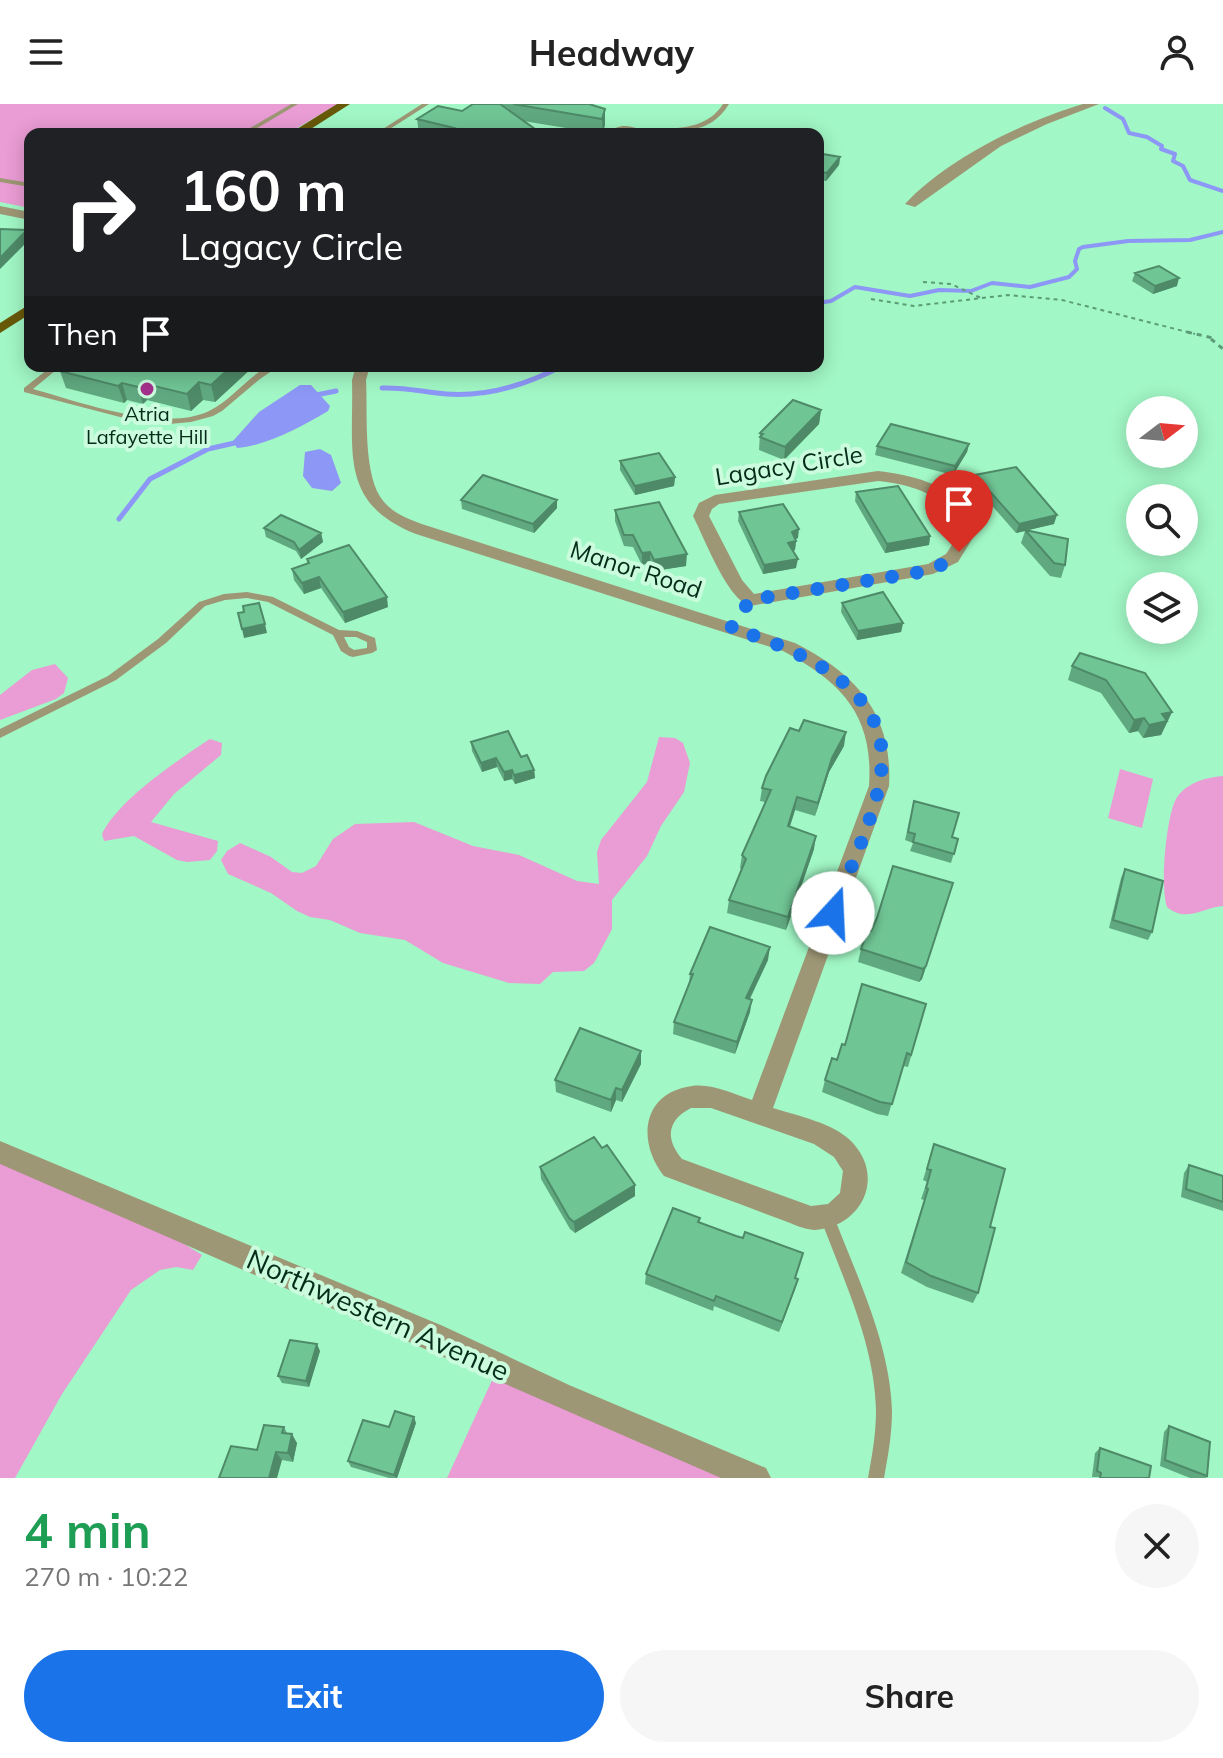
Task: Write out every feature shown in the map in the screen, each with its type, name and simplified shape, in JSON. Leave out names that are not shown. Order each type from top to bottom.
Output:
[{"type":"main road","points":[[305,128],[345,104]]},
{"type":"main road","points":[[0,329],[24,312]]},
{"type":"street","points":[[911,204],[971,158],[1006,137],[1052,117],[1094,104]]},
{"type":"street","points":[[0,210],[24,215]]},
{"type":"street","name":"Manor Road","points":[[361,372],[359,380],[367,484],[374,500],[387,514],[422,530],[731,628],[803,654],[841,680],[869,714],[881,754],[882,770],[875,798],[759,1114]]},
{"type":"street","name":"Lagacy Circle","points":[[878,476],[903,479],[937,491],[953,504],[964,520],[966,536],[959,552],[933,569],[750,600],[735,583],[701,516],[705,506],[715,500],[878,476]]},
{"type":"street","points":[[731,628],[750,600]]},
{"type":"street","points":[[711,1097],[834,1141],[850,1158],[857,1179],[856,1190],[844,1209],[827,1217],[798,1216],[683,1174],[673,1168],[659,1151],[656,1140],[659,1120],[680,1100],[711,1097]]},
{"type":"street","name":"Northwestern Avenue","points":[[0,1152],[433,1336],[559,1395],[756,1478]]},
{"type":"lane","points":[[253,128],[295,104]]},
{"type":"lane","points":[[388,128],[426,104]]},
{"type":"lane","points":[[686,128],[717,117],[726,104]]},
{"type":"lane","points":[[0,180],[24,184]]},
{"type":"lane","points":[[50,372],[27,390],[167,422],[194,419],[211,413],[264,372]]},
{"type":"lane","points":[[0,734],[112,678],[162,641],[191,612],[211,600],[236,595],[270,599],[337,633]]},
{"type":"lane","points":[[827,1217],[884,1383],[884,1440],[876,1478]]},
{"type":"path","points":[[923,282],[958,286],[983,300]]},
{"type":"path","points":[[871,299],[914,306],[1018,295],[1075,301],[1212,338],[1223,349]]},
{"type":"shaded area","points":[[0,104],[338,104],[297,128],[24,128],[24,207],[0,202]]},
{"type":"shaded area","points":[[55,664],[68,678],[64,693],[56,699],[0,720],[0,695],[32,670]]},
{"type":"shaded area","points":[[659,737],[675,738],[683,743],[690,763],[684,792],[661,826],[647,856],[612,900],[612,929],[594,963],[584,971],[553,972],[540,984],[509,983],[443,963],[405,940],[360,933],[330,920],[310,917],[271,893],[228,874],[221,860],[227,851],[240,843],[271,857],[292,872],[302,873],[316,866],[333,839],[355,824],[414,822],[473,846],[519,855],[577,881],[599,884],[597,852],[601,840],[647,782]]},
{"type":"shaded area","points":[[210,739],[222,743],[221,755],[174,794],[151,822],[218,841],[217,851],[210,860],[177,860],[134,836],[104,841],[102,834],[121,808],[166,769]]},
{"type":"shaded area","points":[[1120,769],[1153,779],[1142,828],[1108,818]]},
{"type":"shaded area","points":[[1223,776],[1223,906],[1188,914],[1174,912],[1167,907],[1164,870],[1169,823],[1175,801],[1183,790],[1196,782]]},
{"type":"shaded area","points":[[0,1163],[168,1234],[202,1255],[193,1270],[176,1267],[160,1270],[131,1290],[62,1394],[15,1478],[0,1478]]},
{"type":"shaded area","points":[[494,1376],[729,1478],[447,1478]]},
{"type":"water","points":[[300,385],[311,385],[330,406],[328,411],[272,439],[237,448],[233,441],[259,412]]},
{"type":"water","points":[[320,449],[331,455],[341,483],[332,491],[312,488],[303,476],[305,452]]},
{"type":"building","points":[[473,104],[500,104],[534,128],[454,128],[417,119],[438,106],[462,111]]},
{"type":"building","points":[[513,104],[589,104],[605,109],[602,119]]},
{"type":"building","points":[[824,154],[840,157],[824,173]]},
{"type":"building","points":[[0,229],[24,230],[24,233],[0,258]]},
{"type":"building","points":[[1159,266],[1179,278],[1155,286],[1135,273]]},
{"type":"building","points":[[64,372],[225,372],[211,385],[199,382],[187,394],[142,383],[138,387],[122,383],[118,386]]},
{"type":"building","points":[[793,400],[821,410],[785,447],[760,437],[763,434],[760,433]]},
{"type":"building","points":[[891,424],[969,444],[955,466],[877,446]]},
{"type":"building","points":[[659,453],[675,477],[635,486],[620,461]]},
{"type":"building","points":[[1016,467],[1057,515],[1019,524],[975,475]]},
{"type":"building","points":[[483,475],[557,500],[533,524],[461,500]]},
{"type":"building","points":[[898,486],[930,536],[887,544],[856,492]]},
{"type":"building","points":[[659,502],[687,554],[654,560],[650,552],[642,553],[633,535],[624,535],[615,510]]},
{"type":"building","points":[[783,504],[799,529],[792,532],[796,541],[788,543],[798,559],[764,565],[739,512]]},
{"type":"building","points":[[281,515],[321,533],[299,550],[294,542],[264,528]]},
{"type":"building","points":[[1025,530],[1068,539],[1065,565],[1054,563]]},
{"type":"building","points":[[349,545],[387,597],[343,612],[319,577],[302,583],[292,569],[309,563],[307,559]]},
{"type":"building","points":[[883,592],[903,623],[858,631],[842,603]]},
{"type":"building","points":[[259,603],[265,624],[242,629],[238,613],[244,612],[243,606]]},
{"type":"building","points":[[1080,653],[1145,673],[1172,712],[1162,714],[1167,721],[1149,725],[1144,718],[1134,720],[1106,680],[1072,666]]},
{"type":"building","points":[[804,720],[846,732],[832,758],[818,803],[797,797],[788,826],[816,836],[788,917],[729,900],[746,859],[742,855],[771,790],[762,788],[766,776],[790,728],[799,731]]},
{"type":"building","points":[[508,731],[521,757],[527,755],[534,770],[514,775],[512,770],[504,772],[496,758],[481,763],[471,742]]},
{"type":"building","points":[[914,801],[959,813],[952,837],[958,839],[954,854],[913,842],[915,834],[908,832]]},
{"type":"building","points":[[893,866],[953,883],[923,969],[861,949],[868,930],[871,931],[877,918]]},
{"type":"building","points":[[1125,869],[1163,881],[1152,932],[1113,920]]},
{"type":"building","points":[[710,927],[770,947],[746,998],[752,1000],[737,1042],[674,1022]]},
{"type":"building","points":[[862,984],[926,1004],[892,1104],[825,1080],[832,1058],[837,1060],[842,1044],[845,1045]]},
{"type":"building","points":[[580,1028],[641,1051],[622,1090],[616,1088],[611,1100],[555,1080]]},
{"type":"building","points":[[594,1137],[602,1148],[607,1145],[635,1185],[574,1222],[540,1167]]},
{"type":"building","points":[[934,1144],[1005,1169],[990,1227],[995,1228],[978,1293],[931,1276],[906,1262],[928,1189],[931,1170],[927,1169]]},
{"type":"building","points":[[1189,1165],[1223,1176],[1223,1202],[1186,1189]]},
{"type":"building","points":[[673,1208],[700,1218],[698,1222],[736,1236],[743,1238],[745,1232],[803,1253],[795,1278],[798,1279],[782,1322],[716,1296],[714,1301],[646,1274]]},
{"type":"building","points":[[290,1340],[317,1344],[306,1381],[278,1376]]},
{"type":"building","points":[[395,1411],[414,1417],[394,1475],[348,1461],[363,1420],[389,1427]]},
{"type":"building","points":[[264,1425],[284,1427],[282,1433],[292,1434],[288,1453],[276,1452],[269,1478],[219,1478],[231,1446],[257,1450]]},
{"type":"building","points":[[1169,1426],[1210,1442],[1207,1476],[1165,1460]]},
{"type":"building","points":[[1100,1448],[1151,1466],[1149,1478],[1100,1478],[1101,1473],[1097,1471]]},
{"type":"waterway","points":[[1105,108],[1123,119],[1129,133],[1147,137],[1162,146],[1161,149],[1175,154],[1173,161],[1183,166],[1190,180],[1223,191]]},
{"type":"waterway","points":[[824,302],[855,287],[910,296],[939,290],[971,291],[992,283],[1030,287],[1069,277],[1077,269],[1075,261],[1079,249],[1083,247],[1128,241],[1190,240],[1223,232]]},
{"type":"waterway","points":[[382,388],[476,394],[520,384],[549,372]]},
{"type":"waterway","points":[[316,395],[336,391]]},
{"type":"waterway","points":[[119,519],[150,479],[208,449],[239,442]]},
{"type":"place","name":"Atria Lafayette Hill","points":[[147,389]]},
{"type":"route","points":[[833,913],[879,786],[881,754],[875,727],[860,700],[829,670],[789,647],[731,628],[750,600],[921,572],[944,564],[959,552]]}]
